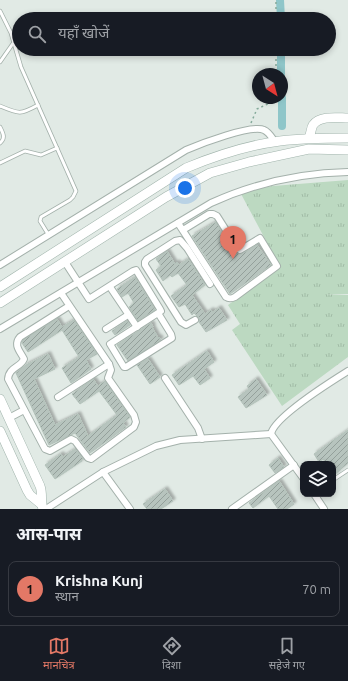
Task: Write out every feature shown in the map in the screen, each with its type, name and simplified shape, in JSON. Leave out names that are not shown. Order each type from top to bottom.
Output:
[{"type":"main road","points":[[309,138],[313,125],[320,119],[348,118]]},
{"type":"main road","points":[[0,287],[186,168],[207,159],[274,142],[309,138],[348,138]]},
{"type":"main road","points":[[0,303],[166,197],[210,174],[249,162],[309,149],[348,150]]},
{"type":"main road","points":[[0,399],[40,486],[43,507]]},
{"type":"main road","points":[[0,431],[27,490],[30,495],[43,507]]},
{"type":"street","points":[[0,264],[186,150],[220,137],[259,129],[267,132],[274,142]]},
{"type":"street","points":[[0,329],[211,203],[236,192],[287,178],[348,172]]},
{"type":"street","points":[[178,222],[183,230],[226,296],[228,298],[232,299],[278,266],[260,238],[240,250],[238,249],[217,216],[213,214],[209,214],[183,230]]},
{"type":"street","points":[[170,228],[177,240],[184,243],[210,284]]},
{"type":"street","points":[[177,240],[147,259],[145,264],[181,322],[186,325],[195,320]]},
{"type":"street","points":[[65,262],[89,299],[136,270],[160,309],[161,311],[110,344],[124,367],[172,338],[158,313]]},
{"type":"street","points":[[110,287],[137,327]]},
{"type":"street","points":[[60,293],[109,364],[111,370],[108,378],[134,415],[136,422],[134,427],[91,459],[88,458],[75,441],[71,439],[50,451],[47,450],[8,379],[8,374],[23,363],[24,359],[16,346],[20,336],[68,306]]},
{"type":"street","points":[[106,329],[128,314]]},
{"type":"street","points":[[58,397],[109,364]]},
{"type":"street","points":[[271,434],[275,425],[284,416],[348,370]]},
{"type":"street","points":[[165,378],[198,428],[202,439]]},
{"type":"street","points":[[9,418],[24,410]]},
{"type":"street","points":[[43,507],[103,472],[156,446],[180,440],[271,434]]},
{"type":"street","points":[[271,434],[300,474]]},
{"type":"street","points":[[232,509],[294,465]]},
{"type":"street","points":[[103,472],[130,509]]},
{"type":"street","points":[[316,497],[324,509]]},
{"type":"lane","points":[[0,11],[12,38]]},
{"type":"lane","points":[[0,62],[12,45]]},
{"type":"lane","points":[[18,56],[76,191],[74,197],[41,218],[40,221],[48,235]]},
{"type":"lane","points":[[0,106],[16,113],[21,113],[38,105]]},
{"type":"lane","points":[[0,127],[4,137],[0,143]]},
{"type":"lane","points":[[0,163],[25,151],[41,155],[57,148]]},
{"type":"lane","points":[[336,478],[348,470]]},
{"type":"path","points":[[276,0],[276,12]]},
{"type":"path","points":[[276,56],[276,68]]},
{"type":"green space","points":[[348,180],[348,294],[325,294],[348,295],[348,357],[282,406],[232,330],[240,324],[228,305],[280,267],[240,192],[273,186]]},
{"type":"building","points":[[216,222],[234,255],[237,253],[242,254],[257,245],[271,265],[230,294],[192,236]]},
{"type":"building","points":[[167,251],[175,264],[177,262],[179,265],[188,259],[205,285],[192,295],[205,314],[211,310],[213,312],[219,308],[227,320],[206,332],[199,322],[199,318],[194,313],[192,315],[185,304],[179,307],[171,296],[187,285],[178,273],[172,277],[170,275],[163,281],[156,270],[161,266],[156,259]]},
{"type":"building","points":[[135,277],[155,310],[138,321],[129,307],[134,303],[128,293],[122,297],[117,289]]},
{"type":"building","points":[[57,319],[62,327],[74,320],[97,354],[86,360],[91,369],[71,383],[62,368],[79,357],[62,330],[28,352],[22,343],[23,340]]},
{"type":"building","points":[[127,321],[130,325],[115,335],[112,331]]},
{"type":"building","points":[[151,323],[158,338],[159,337],[161,340],[128,361],[117,345]]},
{"type":"building","points":[[207,351],[214,362],[204,369],[210,378],[200,385],[193,376],[179,385],[172,375]]},
{"type":"building","points":[[48,354],[55,369],[34,379],[55,425],[78,414],[88,436],[117,415],[99,391],[80,404],[72,394],[93,379],[98,386],[105,381],[130,417],[123,423],[126,427],[90,453],[75,433],[49,445],[16,373],[26,365]]},
{"type":"building","points":[[148,359],[160,377],[150,384],[137,365]]},
{"type":"building","points":[[256,379],[267,395],[246,408],[238,397],[249,389],[247,386]]},
{"type":"building","points":[[348,430],[348,463],[336,473],[336,461],[325,461],[323,459],[318,461],[314,454]]},
{"type":"building","points":[[75,449],[83,459],[81,460],[82,461],[55,479],[45,465],[61,454],[63,457]]},
{"type":"building","points":[[278,458],[284,467],[275,473],[269,465]]},
{"type":"building","points":[[279,481],[294,504],[287,509],[278,509],[269,496],[253,508],[249,503]]},
{"type":"building","points":[[165,489],[173,501],[161,509],[147,509],[143,504]]},
{"type":"waterway","points":[[280,0],[281,12]]},
{"type":"waterway","points":[[281,56],[281,68]]},
{"type":"waterway","points":[[282,104],[282,126]]},
{"type":"place","name":"Krishna Kunj","points":[[233,259]]}]
